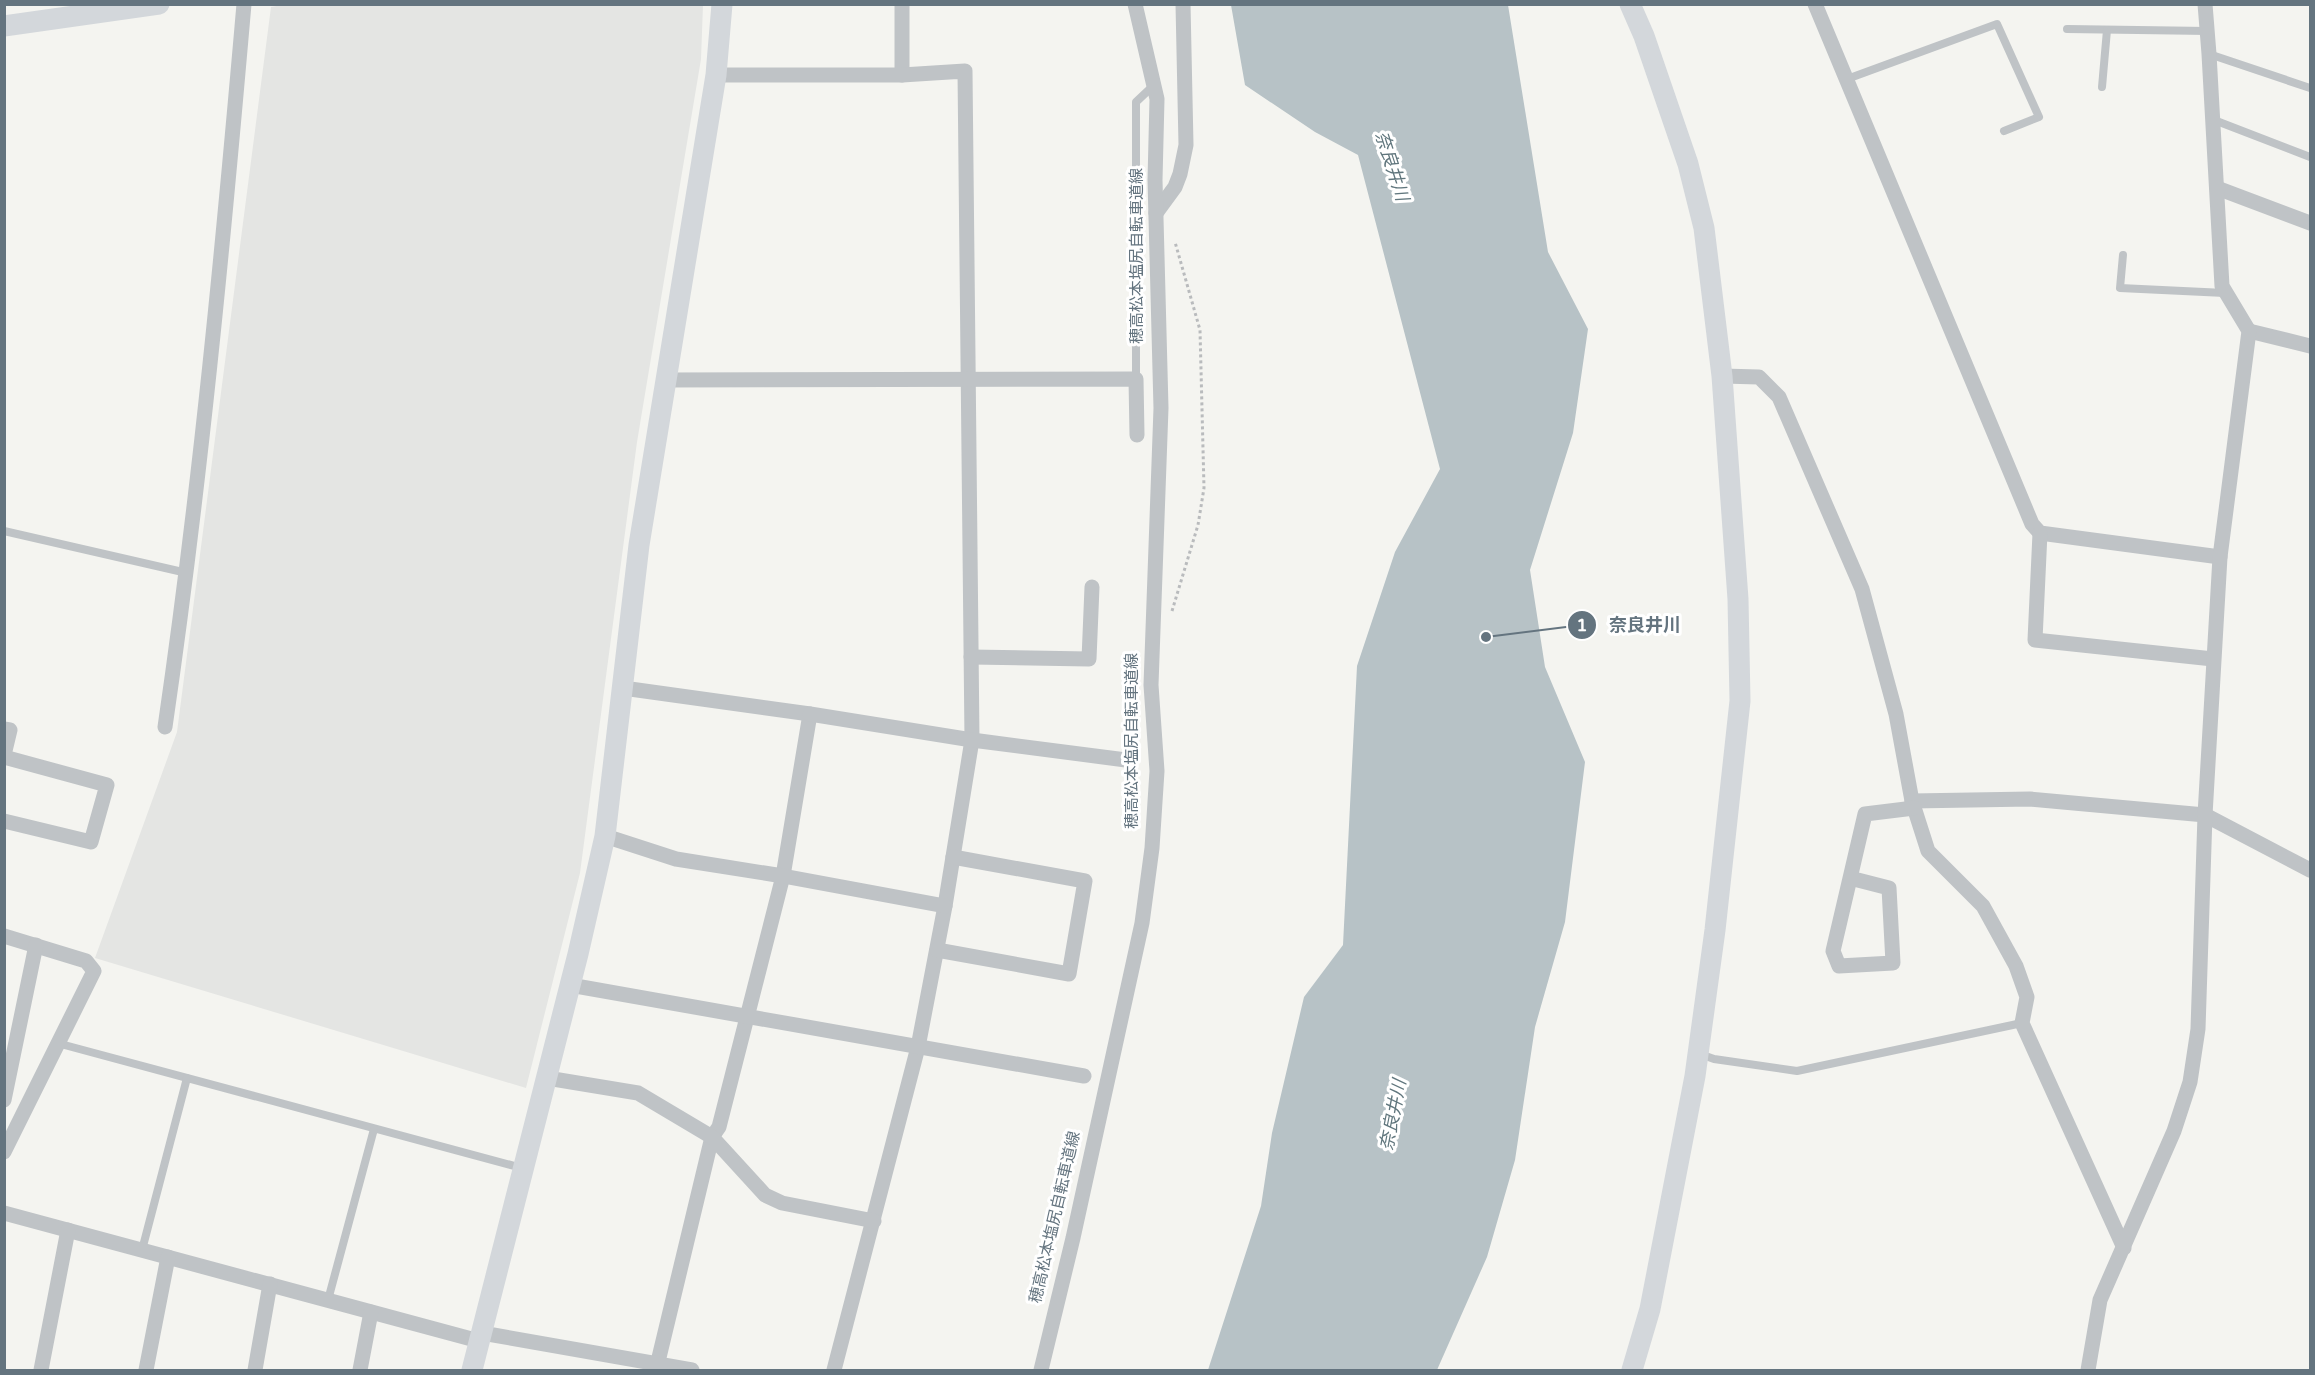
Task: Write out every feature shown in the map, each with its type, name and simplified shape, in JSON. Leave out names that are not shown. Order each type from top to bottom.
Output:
[{"type":"street","points":[[165,727],[188,573],[222,255],[244,4]]},
{"type":"street","points":[[472,1371],[547,1077],[605,836],[639,545],[716,75],[722,4]]},
{"type":"street","points":[[902,4],[902,75]]},
{"type":"street","points":[[1041,1371],[1073,1238],[1142,923],[1152,848],[1157,771],[1150,685],[1161,408],[1156,213],[1157,99],[1136,4]]},
{"type":"street","points":[[1156,213],[1175,187],[1186,145],[1183,4]]},
{"type":"street","points":[[1630,4],[1644,36],[1688,164],[1704,228],[1722,376],[1738,599],[1740,701],[1715,930],[1698,1053],[1650,1309],[1632,1371]]},
{"type":"street","points":[[1815,4],[2032,524],[2040,533],[2220,557]]},
{"type":"street","points":[[2088,1371],[2100,1300],[2174,1131],[2190,1082],[2198,1029],[2205,814],[2220,557],[2248,331],[2222,286],[2214,120],[2205,4]]},
{"type":"street","points":[[4,26],[148,6]]},
{"type":"street","points":[[716,75],[902,75],[965,71],[972,740],[945,906],[918,1047],[834,1371]]},
{"type":"street","points":[[2217,188],[2310,223]]},
{"type":"street","points":[[2248,331],[2310,346]]},
{"type":"street","points":[[1722,376],[1759,377],[1779,397],[1862,589],[1896,714],[1913,805],[1928,852],[1983,906],[2016,966],[2027,997],[2022,1023],[2124,1248]]},
{"type":"street","points":[[665,380],[1136,379],[1137,435]]},
{"type":"street","points":[[2040,533],[2035,640],[2213,659]]},
{"type":"street","points":[[971,657],[1089,659],[1092,587]]},
{"type":"street","points":[[623,688],[810,714],[972,740],[1126,760]]},
{"type":"street","points":[[656,1368],[712,1137],[719,1127],[749,1017],[783,876],[810,714]]},
{"type":"street","points":[[4,729],[10,730],[4,756],[107,785],[91,842],[4,821]]},
{"type":"street","points":[[1850,878],[1889,888],[1893,963],[1839,966],[1833,951],[1850,878],[1865,814],[1913,805],[2030,799],[2205,814],[2310,870]]},
{"type":"street","points":[[605,836],[676,860],[783,876],[945,906]]},
{"type":"street","points":[[937,950],[1069,974],[1085,881],[953,857]]},
{"type":"street","points":[[4,936],[86,961],[94,971],[4,1152]]},
{"type":"street","points":[[4,1100],[36,945]]},
{"type":"street","points":[[570,984],[1083,1076]]},
{"type":"street","points":[[547,1077],[638,1093],[712,1137],[765,1195],[782,1203],[874,1221]]},
{"type":"street","points":[[4,1213],[371,1312],[481,1337],[656,1368],[692,1371]]},
{"type":"street","points":[[41,1371],[68,1230]]},
{"type":"street","points":[[146,1371],[168,1257]]},
{"type":"street","points":[[255,1371],[270,1284]]},
{"type":"street","points":[[360,1371],[371,1312]]},
{"type":"lane","points":[[1847,79],[1998,24],[2039,117],[2004,131]]},
{"type":"lane","points":[[2067,29],[2208,31]]},
{"type":"lane","points":[[2102,87],[2107,30]]},
{"type":"lane","points":[[2210,54],[2310,88]]},
{"type":"lane","points":[[1136,379],[1136,102],[1154,85]]},
{"type":"lane","points":[[2214,120],[2310,157]]},
{"type":"lane","points":[[2123,255],[2120,288],[2226,293]]},
{"type":"lane","points":[[4,531],[188,573]]},
{"type":"lane","points":[[1698,1053],[1714,1059],[1797,1071],[2022,1023]]},
{"type":"lane","points":[[57,1043],[522,1168]]},
{"type":"lane","points":[[142,1250],[187,1078]]},
{"type":"lane","points":[[328,1300],[374,1129]]},
{"type":"path","points":[[1171,614],[1198,525],[1204,488],[1200,330],[1175,241]]},
{"type":"shaded area","points":[[282,5],[703,5],[701,59],[637,442],[580,873],[526,1088],[95,958],[177,732],[271,7]]},
{"type":"water","points":[[1231,5],[1508,5],[1548,252],[1588,329],[1573,433],[1530,570],[1545,667],[1585,762],[1565,922],[1535,1027],[1515,1160],[1487,1257],[1437,1370],[1208,1370],[1261,1206],[1272,1133],[1304,997],[1343,945],[1357,666],[1395,552],[1440,469],[1358,155],[1315,132],[1245,85]]},
{"type":"place","name":"奈良井川","points":[[1486,637]]}]
